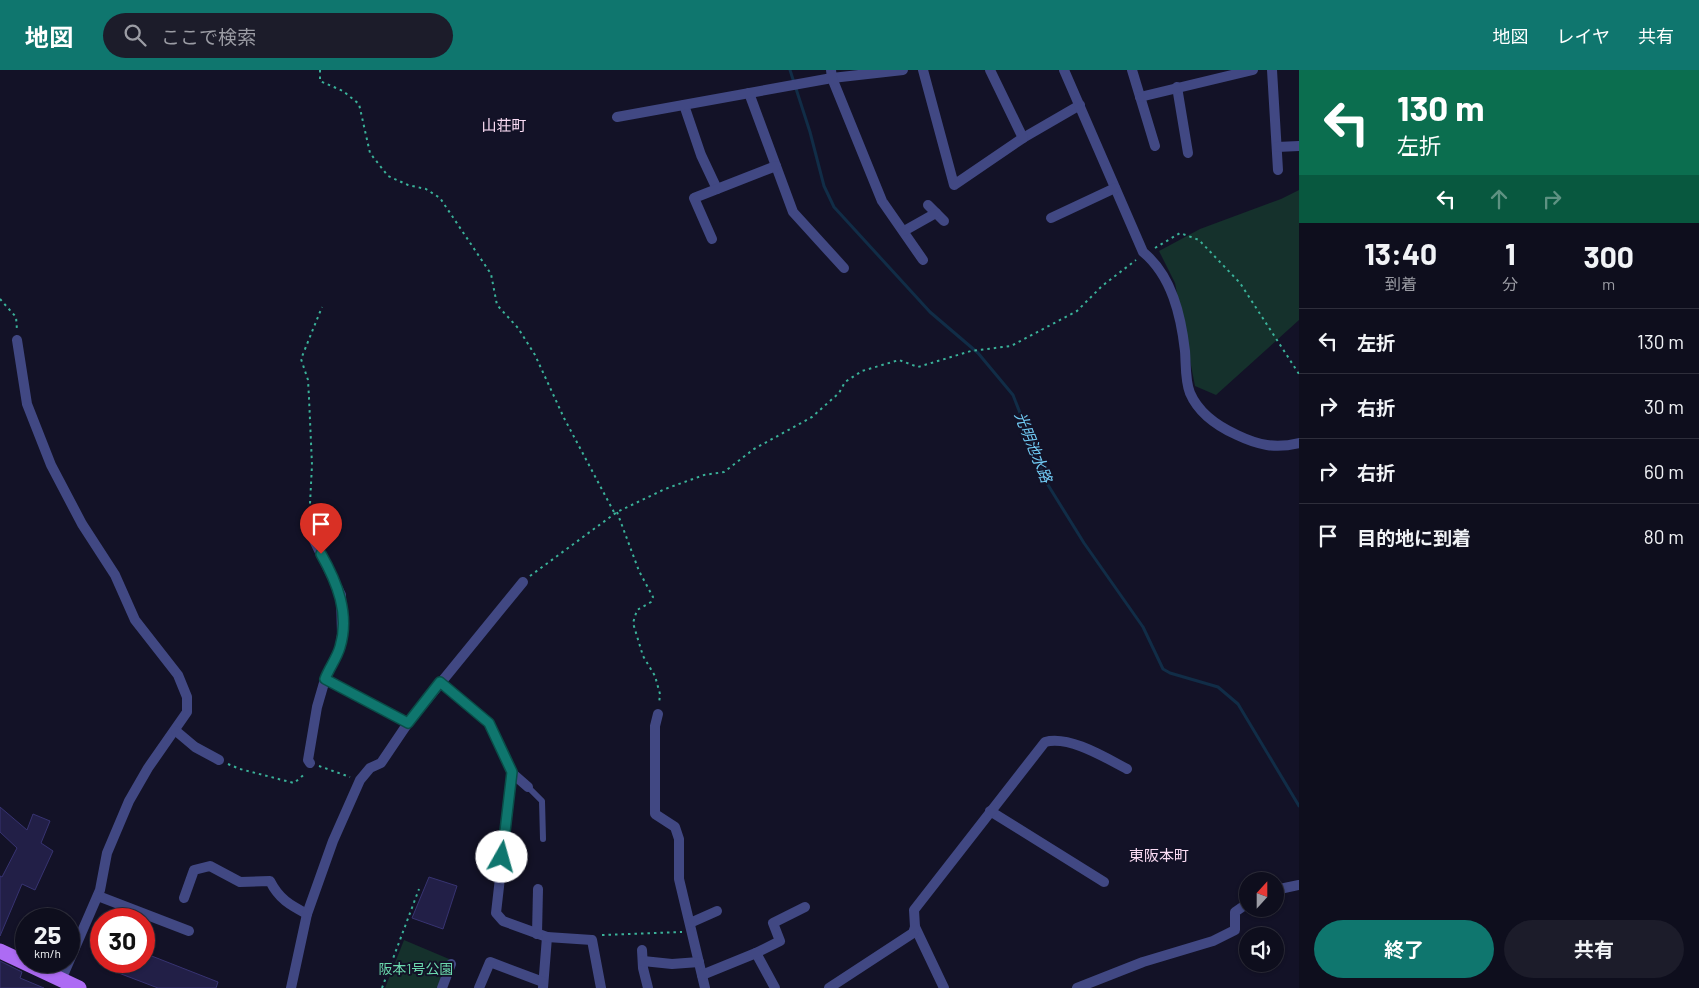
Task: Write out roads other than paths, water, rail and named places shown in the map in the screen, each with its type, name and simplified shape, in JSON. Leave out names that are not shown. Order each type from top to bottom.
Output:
[{"type":"main road","points":[[0,951],[77,988]]},
{"type":"street","points":[[617,118],[749,93],[831,74],[903,70]]},
{"type":"street","points":[[923,70],[954,185],[1023,138],[1080,105]]},
{"type":"street","points":[[990,70],[1023,138]]},
{"type":"street","points":[[1064,70],[1145,254],[1159,269],[1172,292],[1185,349],[1189,392],[1204,416],[1226,431],[1264,446],[1274,447],[1299,443]]},
{"type":"street","points":[[1132,70],[1155,146]]},
{"type":"street","points":[[1140,96],[1254,70]]},
{"type":"street","points":[[1272,70],[1278,170]]},
{"type":"street","points":[[831,74],[882,201],[923,260]]},
{"type":"street","points":[[1177,87],[1188,153]]},
{"type":"street","points":[[749,93],[793,212],[844,268]]},
{"type":"street","points":[[684,105],[701,154],[717,189]]},
{"type":"street","points":[[1276,147],[1299,146]]},
{"type":"street","points":[[712,239],[694,198],[776,166]]},
{"type":"street","points":[[1051,218],[1115,188]]},
{"type":"street","points":[[904,231],[940,217],[928,205]]},
{"type":"street","points":[[18,340],[27,404],[51,465],[82,524],[115,575],[135,620],[178,674],[187,697],[187,712],[176,731],[148,768],[129,801],[107,853],[98,896],[61,980]]},
{"type":"street","points":[[310,532],[341,595],[342,634],[340,648],[325,679],[317,706],[308,760],[310,763]]},
{"type":"street","points":[[291,988],[307,914],[333,841],[360,780],[370,768],[381,763],[408,723],[440,682],[523,582]]},
{"type":"street","points":[[325,679],[408,723]]},
{"type":"street","points":[[440,682],[489,723],[512,772],[528,787]]},
{"type":"street","points":[[658,714],[655,726],[655,814],[675,827],[679,839],[679,880],[705,988]]},
{"type":"street","points":[[176,731],[219,760]]},
{"type":"street","points":[[835,987],[913,933],[915,927],[914,910],[990,811],[1037,754],[1044,742],[1052,740],[1086,748],[1127,769]]},
{"type":"street","points":[[512,772],[496,913],[503,920],[542,936],[592,940],[600,988]]},
{"type":"street","points":[[990,811],[1104,882]]},
{"type":"street","points":[[184,898],[194,870],[210,866],[240,882],[270,881],[277,894],[284,901],[307,914]]},
{"type":"street","points":[[1284,888],[1299,885]]},
{"type":"street","points":[[479,988],[490,962],[543,985],[542,936],[538,889]]},
{"type":"street","points":[[98,896],[188,931]]},
{"type":"street","points":[[702,975],[756,953],[780,940],[773,923],[805,907]]},
{"type":"street","points":[[1077,988],[1144,962],[1212,941],[1235,930],[1235,912],[1239,909]]},
{"type":"street","points":[[691,927],[717,911]]},
{"type":"street","points":[[915,927],[944,988]]},
{"type":"street","points":[[642,950],[648,988]]},
{"type":"street","points":[[756,953],[775,988]]},
{"type":"street","points":[[643,961],[672,964],[699,962]]},
{"type":"street","points":[[442,988],[451,964]]},
{"type":"lane","points":[[528,787],[542,801],[543,838]]},
{"type":"waterway","name":"光明池水路","points":[[790,70],[810,132],[824,186],[834,207],[930,312],[978,353],[1013,395],[1048,485],[1084,543],[1143,627],[1163,669],[1170,673],[1218,687],[1238,704],[1299,806]]},
{"type":"district","name":"山荘町","points":[[504,125]]},
{"type":"district","name":"東阪本町","points":[[1159,855]]},
{"type":"park label","name":"阪本1号公園","points":[[416,968]]}]
